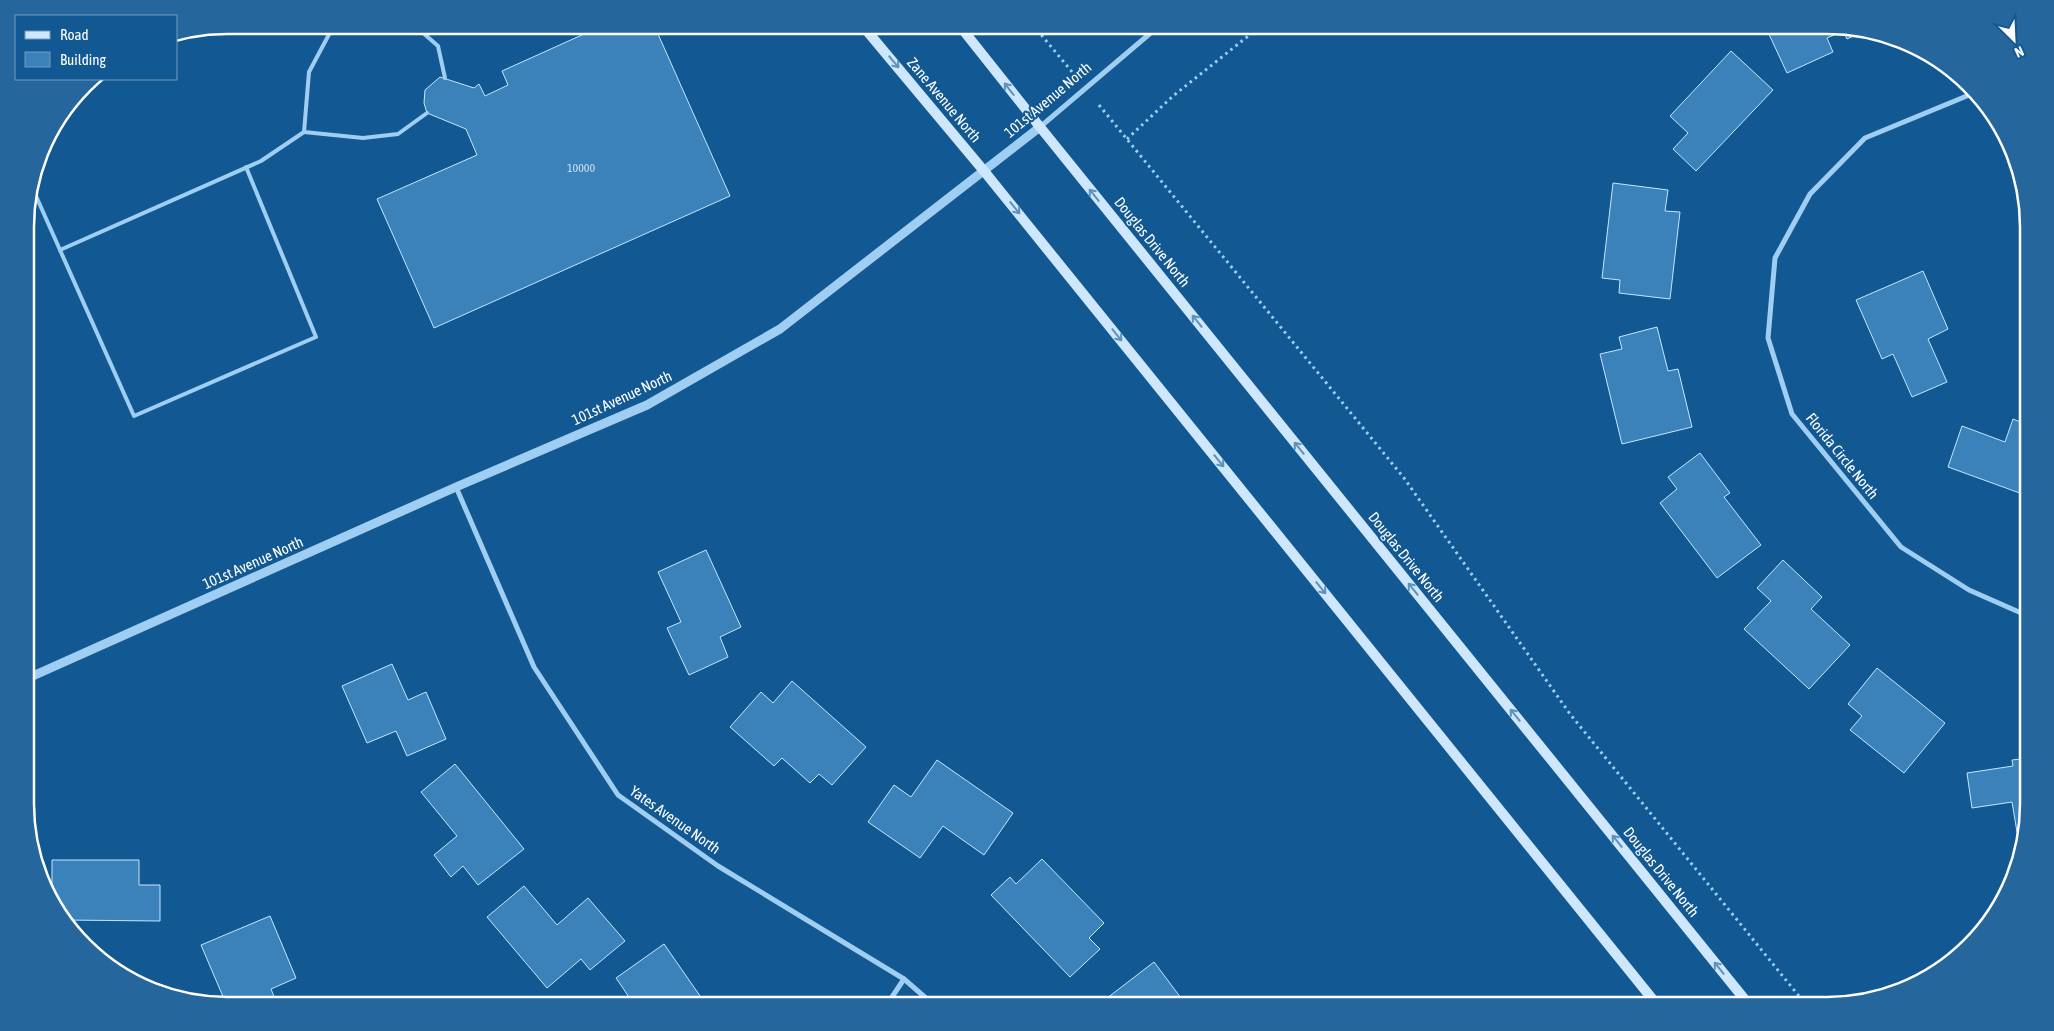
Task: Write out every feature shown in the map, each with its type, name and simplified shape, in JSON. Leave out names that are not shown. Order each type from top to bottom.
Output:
[{"type":"main road","name":"Zane Avenue North","points":[[870,34],[984,170]]},
{"type":"main road","points":[[966,34],[1040,127]]},
{"type":"main road","name":"Douglas Drive North","points":[[1040,127],[1743,997]]},
{"type":"main road","points":[[984,170],[1651,997]]},
{"type":"street","name":"101st Avenue North","points":[[34,675],[456,487],[647,405],[780,329],[1040,127],[1149,34]]},
{"type":"street","name":"Florida Circle North","points":[[1969,95],[1865,138],[1810,194],[1775,258],[1768,338],[1792,414],[1901,547],[1970,590],[2020,612]]},
{"type":"street","name":"Yates Avenue North","points":[[456,487],[534,667],[618,795],[718,866],[904,979],[925,997]]},
{"type":"street","points":[[892,997],[904,979]]},
{"type":"lane","points":[[304,132],[309,72],[329,34]]},
{"type":"lane","points":[[424,34],[438,46],[445,78]]},
{"type":"lane","points":[[60,250],[261,161],[304,132],[363,138],[398,134],[427,113]]},
{"type":"lane","points":[[36,196],[134,416],[316,337],[246,167]]},
{"type":"path","points":[[1251,34],[1173,96],[1127,139],[1404,478],[1570,714],[1801,997]]},
{"type":"building","points":[[584,34],[658,34],[730,196],[434,328],[377,199],[477,155],[466,129],[427,113],[424,103],[425,90],[440,77],[474,88],[479,84],[485,96],[508,85],[502,71]]},
{"type":"building","points":[[1769,34],[1836,34],[1827,38],[1833,52],[1787,73]]},
{"type":"building","points":[[1845,34],[1855,35],[1847,39]]},
{"type":"building","points":[[1731,51],[1773,90],[1696,171],[1673,149],[1688,133],[1670,116]]},
{"type":"building","points":[[1613,183],[1668,190],[1665,211],[1680,212],[1670,299],[1619,293],[1620,280],[1602,278]]},
{"type":"building","points":[[1923,271],[1948,329],[1928,339],[1947,382],[1912,397],[1893,354],[1882,359],[1856,300]]},
{"type":"building","points":[[1657,327],[1668,371],[1678,369],[1692,427],[1622,444],[1600,354],[1622,349],[1619,337]]},
{"type":"building","points":[[2013,419],[2020,422],[2020,493],[1948,467],[1962,426],[2005,442]]},
{"type":"building","points":[[1700,453],[1730,493],[1724,497],[1761,545],[1717,578],[1660,503],[1677,489],[1668,477]]},
{"type":"building","points":[[706,550],[741,627],[720,637],[728,657],[689,675],[667,628],[681,622],[658,572]]},
{"type":"building","points":[[1783,560],[1822,597],[1811,609],[1850,645],[1809,689],[1744,629],[1771,601],[1757,588]]},
{"type":"building","points":[[392,664],[408,700],[426,692],[446,739],[407,756],[396,731],[367,743],[342,686]]},
{"type":"building","points":[[1877,668],[1945,723],[1904,773],[1850,730],[1862,716],[1848,704]]},
{"type":"building","points":[[792,681],[866,747],[832,785],[819,774],[810,783],[782,758],[774,766],[730,727],[761,692],[773,703]]},
{"type":"building","points":[[2020,759],[2020,817],[2019,832],[2017,832],[2012,802],[1972,808],[1967,773],[2013,766],[2012,760]]},
{"type":"building","points":[[937,760],[1013,813],[984,855],[943,826],[920,858],[868,822],[894,785],[911,797]]},
{"type":"building","points":[[455,764],[524,849],[478,885],[463,866],[451,877],[434,855],[457,836],[421,792]]},
{"type":"building","points":[[1042,859],[1104,923],[1089,938],[1100,949],[1070,977],[991,895],[1010,877],[1016,884]]},
{"type":"building","points":[[52,860],[139,860],[139,885],[160,885],[160,921],[72,920],[52,886]]},
{"type":"building","points":[[524,886],[557,925],[588,898],[625,941],[590,970],[581,959],[547,988],[487,917]]},
{"type":"building","points":[[270,916],[296,978],[271,989],[274,997],[223,997],[201,945]]},
{"type":"building","points":[[664,944],[701,997],[629,997],[616,978]]},
{"type":"building","points":[[1154,962],[1180,997],[1108,997]]}]
